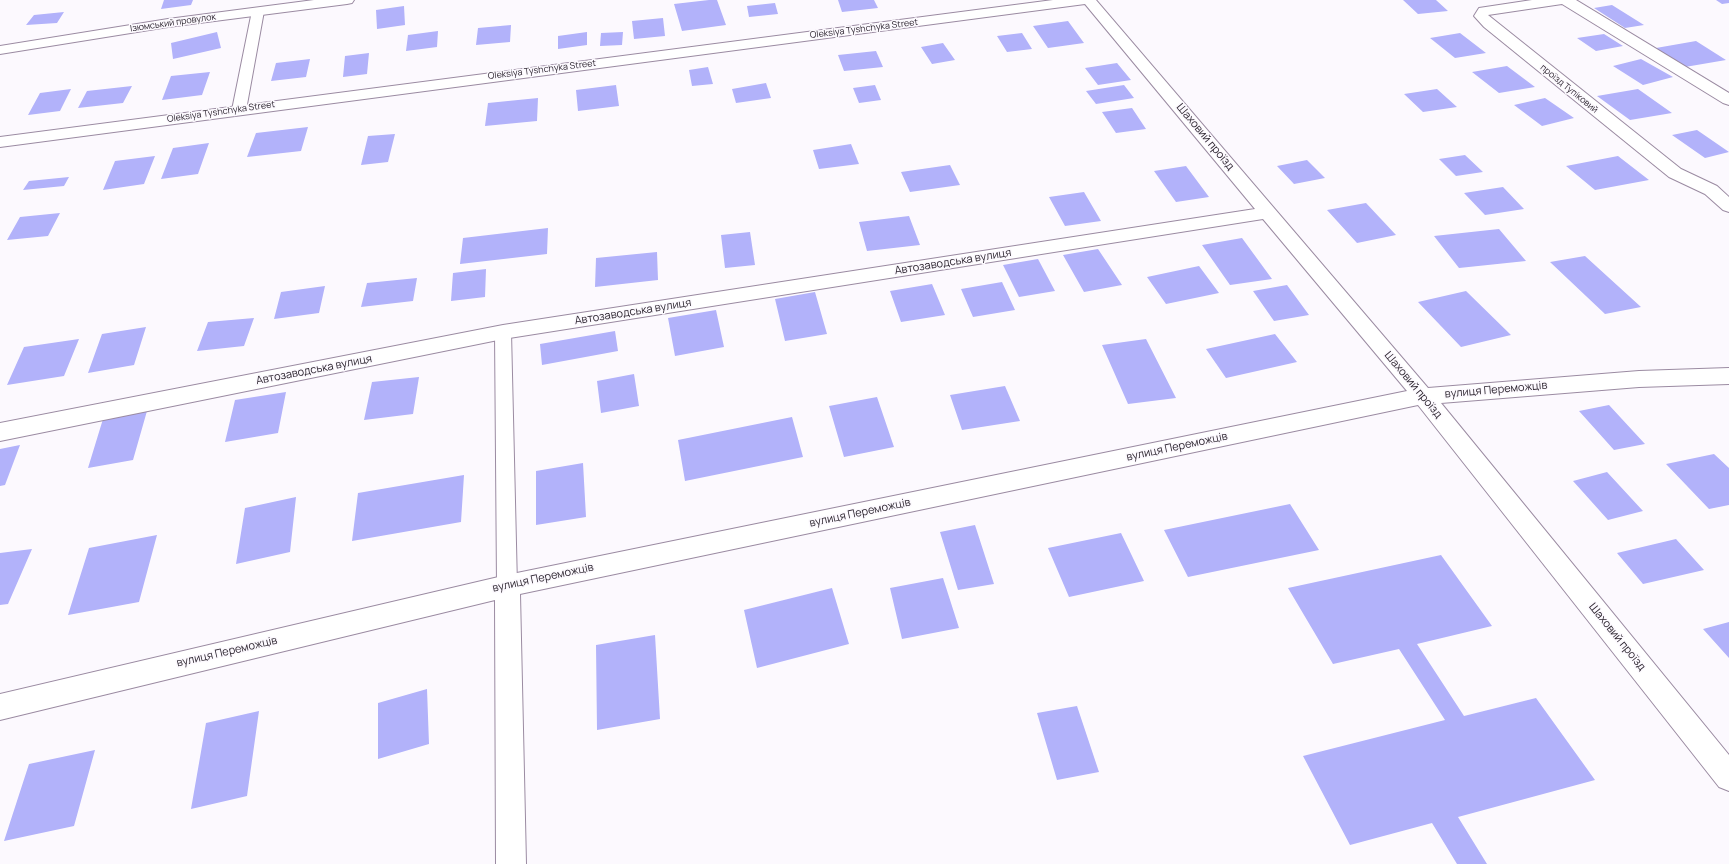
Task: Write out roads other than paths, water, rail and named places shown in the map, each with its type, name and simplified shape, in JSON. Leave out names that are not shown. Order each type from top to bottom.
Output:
[{"type":"street","name":"Ізюмський провулок","points":[[0,50],[168,22],[258,11],[314,2],[347,0]]},
{"type":"street","name":"Oleksiya Tyshchyka Street","points":[[0,142],[1085,0]]},
{"type":"street","name":"Шаховий проїзд","points":[[1089,0],[1424,396],[1729,777]]},
{"type":"street","name":"проїзд Тупіковий","points":[[1561,0],[1484,11],[1481,16],[1488,24],[1675,173],[1711,190],[1729,206]]},
{"type":"street","points":[[1566,0],[1729,100]]},
{"type":"street","points":[[1711,190],[1729,187]]},
{"type":"street","name":"Автозаводська вулиця","points":[[0,432],[503,332],[1269,212]]},
{"type":"street","name":"вулиця Переможців","points":[[0,707],[507,586],[1424,396],[1638,379],[1729,376]]},
{"type":"street","points":[[507,586],[511,864]]},
{"type":"lane","points":[[239,110],[258,11]]},
{"type":"lane","points":[[503,332],[507,586]]}]
